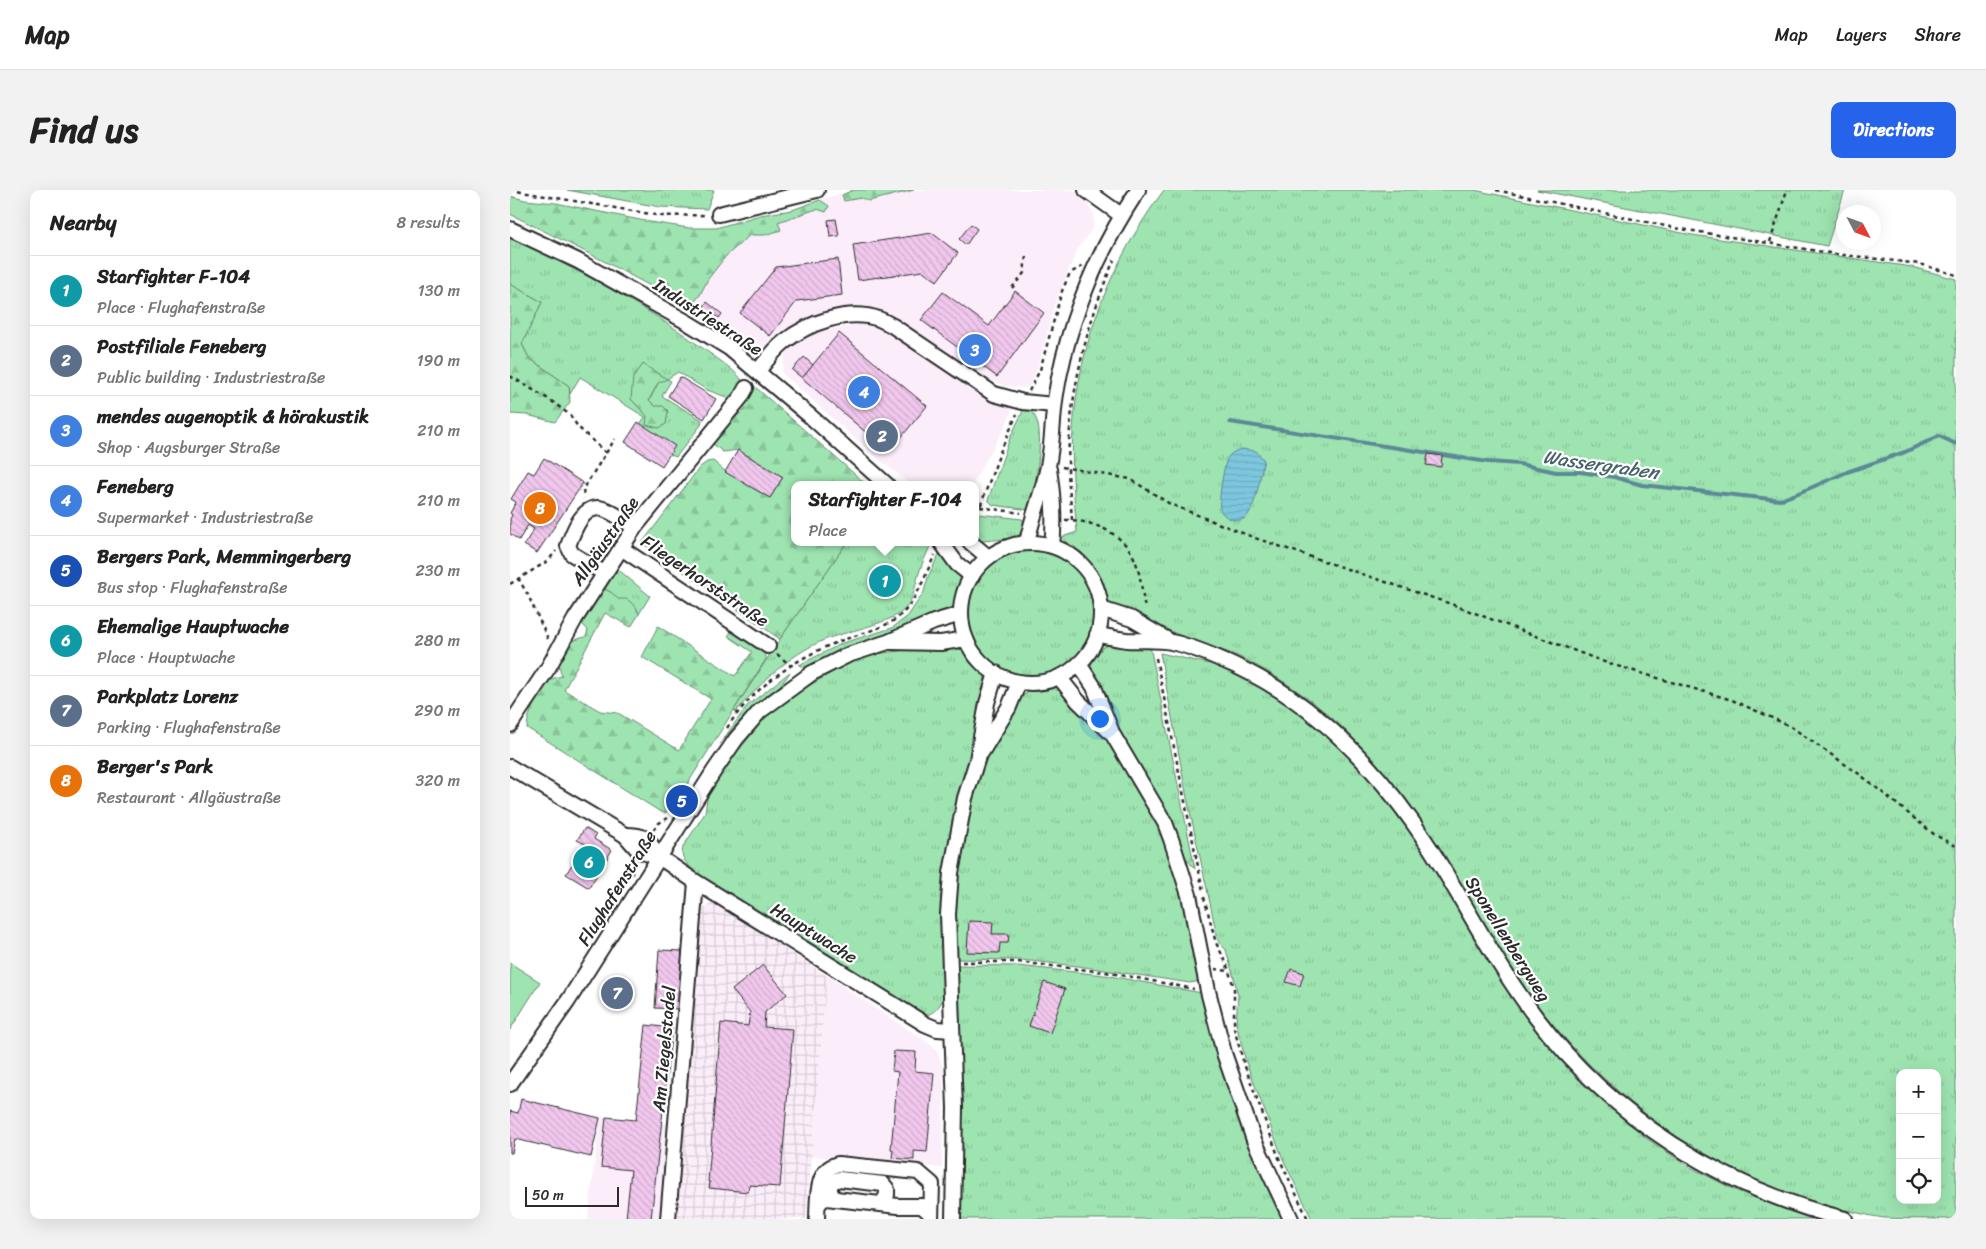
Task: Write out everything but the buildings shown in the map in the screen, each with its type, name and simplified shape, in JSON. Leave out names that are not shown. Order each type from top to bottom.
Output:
[{"type":"street","points":[[720,214],[774,196],[816,190]]},
{"type":"street","points":[[1027,543],[1031,521],[1048,466],[1054,405],[1073,325],[1099,257],[1121,215],[1138,190]]},
{"type":"street","points":[[1093,192],[1121,215]]},
{"type":"street","name":"Industriestraße","points":[[510,230],[578,261],[729,348],[883,481]]},
{"type":"street","points":[[758,371],[783,342],[808,326],[842,318],[861,316],[879,319],[893,326],[994,394],[1023,402],[1054,405]]},
{"type":"street","name":"Allgäustraße","points":[[510,725],[555,655],[574,619],[635,527],[746,388]]},
{"type":"street","points":[[1048,466],[1053,492],[1054,524],[1052,546]]},
{"type":"street","points":[[604,574],[572,554],[568,546],[580,520],[587,511],[596,508],[604,509],[635,527]]},
{"type":"street","points":[[1027,543],[1052,546],[1073,557],[1083,566],[1091,578],[1101,609],[1097,635],[1090,650],[1079,664],[1059,677],[1044,682],[1019,682],[996,674],[982,662],[966,639],[961,614],[966,590],[972,576],[988,557],[1010,547],[1027,543]]},
{"type":"street","points":[[944,546],[957,564],[972,576]]},
{"type":"street","points":[[975,546],[988,557]]},
{"type":"street","name":"Fliegerhorststraße","points":[[622,548],[768,646]]},
{"type":"street","name":"Sponellenbergweg","points":[[1101,609],[1132,619],[1171,642],[1217,657],[1282,691],[1329,727],[1354,751],[1402,807],[1430,848],[1489,949],[1534,1016],[1557,1044],[1610,1098],[1642,1124],[1701,1162],[1768,1194],[1806,1208],[1845,1219]]},
{"type":"street","name":"Flughafenstraße","points":[[510,1084],[563,1009],[725,755],[760,711],[812,673],[848,655],[888,642],[934,622],[961,614]]},
{"type":"street","name":"Sponellenbergweg","points":[[1097,635],[1128,640],[1171,642]]},
{"type":"street","name":"Flughafenstraße","points":[[888,642],[941,643],[966,639]]},
{"type":"street","points":[[1079,664],[1094,687],[1113,735],[1165,823],[1174,846],[1189,895],[1208,991],[1224,1053],[1248,1124],[1291,1219]]},
{"type":"street","points":[[953,1219],[955,1108],[948,914],[951,873],[965,798],[977,760],[987,703],[996,674]]},
{"type":"street","points":[[1059,677],[1078,701],[1113,735]]},
{"type":"street","points":[[977,760],[1009,707],[1019,682]]},
{"type":"street","name":"Hauptwache","points":[[510,767],[625,836],[639,851],[659,857],[925,1024],[937,1029],[952,1030]]},
{"type":"street","name":"Am Ziegelstadel","points":[[668,1219],[696,882]]},
{"type":"street","points":[[817,1219],[823,1173],[829,1167],[838,1164],[918,1172],[932,1184],[931,1217]]},
{"type":"street","points":[[835,1199],[830,1192],[830,1187],[832,1182],[838,1179],[883,1184],[888,1189],[882,1204]]},
{"type":"street","points":[[818,1204],[822,1200],[835,1199],[898,1206],[922,1206],[931,1217]]},
{"type":"street","points":[[892,1219],[898,1206]]},
{"type":"path","points":[[510,190],[662,216],[720,214]]},
{"type":"path","points":[[1496,190],[1675,228],[1836,254],[1920,264],[1956,275]]},
{"type":"path","points":[[1770,242],[1787,190]]},
{"type":"path","points":[[1012,288],[1024,273],[1026,255]]},
{"type":"path","points":[[1072,520],[1068,468],[1070,423],[1079,364],[1106,280],[1116,258]]},
{"type":"path","points":[[1028,393],[1040,370],[1062,291],[1070,273]]},
{"type":"path","points":[[510,376],[537,391],[570,416],[578,427],[606,453]]},
{"type":"path","points":[[1019,410],[1001,450],[980,507],[1026,514]]},
{"type":"path","points":[[584,499],[583,489],[615,439]]},
{"type":"path","points":[[1048,466],[1130,479],[1170,504],[1255,538],[1451,604],[1606,663],[1732,700],[1790,726],[1862,776],[1935,835],[1956,846]]},
{"type":"path","points":[[1061,519],[1087,521],[1104,528],[1126,546],[1135,560],[1145,609]]},
{"type":"path","points":[[510,584],[548,560],[558,547]]},
{"type":"path","points":[[518,578],[528,595],[555,655]]},
{"type":"path","points":[[768,646],[791,666]]},
{"type":"path","points":[[1156,658],[1203,894],[1216,943],[1226,962],[1234,988],[1234,1028],[1244,1064],[1279,1158],[1308,1219]]},
{"type":"path","points":[[949,962],[1017,962],[1105,972],[1208,991]]},
{"type":"shaded area","points":[[914,190],[1074,190],[1089,202],[1089,207],[1094,215],[1093,228],[1077,250],[1055,303],[1041,357],[1032,382],[1027,388],[1004,386],[991,380],[893,315],[874,308],[851,307],[851,312],[797,324],[763,349],[741,343],[720,329],[721,324],[690,307],[726,256],[750,235],[765,235],[780,230],[777,222],[817,209],[826,212],[828,206],[820,200],[848,191],[842,195],[844,201],[861,198],[869,201]]},
{"type":"shaded area","points":[[858,325],[870,325],[886,331],[980,395],[1013,408],[1005,427],[974,481],[906,481],[870,452],[782,373],[785,354],[809,333]]},
{"type":"shaded area","points":[[708,904],[719,905],[827,976],[806,1219],[674,1219],[699,916]]},
{"type":"shaded area","points":[[827,976],[930,1044],[938,1053],[944,1071],[942,1168],[810,1156]]},
{"type":"shaded area","points":[[606,1117],[671,1124],[662,1219],[588,1219],[600,1118]]},
{"type":"green space","points":[[567,190],[714,190],[707,209],[660,207]]},
{"type":"green space","points":[[853,190],[914,190],[869,201],[861,198],[844,201],[842,195]]},
{"type":"green space","points":[[1164,190],[1474,190],[1692,235],[1912,267],[1956,279],[1956,1219],[1884,1218],[1836,1208],[1786,1193],[1739,1172],[1694,1147],[1651,1118],[1612,1086],[1575,1049],[1541,1010],[1511,968],[1414,811],[1391,780],[1354,738],[1319,707],[1271,674],[1246,660],[1189,639],[1108,604],[1103,585],[1093,567],[1085,557],[1062,537],[1077,532],[1072,442],[1076,396],[1082,364],[1101,303],[1129,244]]},
{"type":"green space","points":[[1537,190],[1845,190],[1840,205],[1836,205],[1836,218],[1827,246]]},
{"type":"green space","points":[[510,196],[689,228],[716,228],[760,215],[792,210],[820,200],[829,206],[826,212],[817,209],[778,222],[781,230],[765,235],[750,235],[726,256],[690,307],[510,214]]},
{"type":"green space","points":[[510,237],[634,302],[726,364],[744,383],[732,399],[707,390],[678,372],[667,379],[671,381],[662,396],[702,420],[701,425],[676,457],[669,454],[640,424],[645,417],[580,377],[570,394],[569,386],[529,358],[522,344],[542,302],[510,284]],"holes":[[[643,364],[658,383],[649,401],[655,407],[647,425],[647,416],[631,399]]]},
{"type":"green space","points":[[510,284],[542,302],[522,344],[529,358],[569,386],[570,402],[555,422],[527,415],[510,414]]},
{"type":"green space","points":[[643,364],[667,379],[658,383],[649,400],[655,406],[663,406],[668,411],[666,424],[659,428],[646,425],[647,416],[631,399],[633,378]]},
{"type":"green space","points":[[753,385],[862,481],[791,481],[791,546],[844,546],[780,639],[642,543],[700,467],[707,462],[713,461],[726,472],[770,498],[783,477],[738,450],[723,452],[713,444],[722,429],[746,409],[739,405]]},
{"type":"green space","points":[[1024,409],[1033,413],[1038,423],[1039,437],[1037,471],[1030,510],[993,505],[988,500],[1010,438]]},
{"type":"green space","points":[[979,514],[1022,519],[1027,523],[1017,538],[983,541],[979,540]]},
{"type":"green space","points":[[844,546],[930,546],[918,575],[913,595],[905,609],[890,619],[832,637],[799,653],[765,680],[736,712],[734,710]]},
{"type":"green space","points":[[941,550],[965,579],[955,607],[948,612],[805,667],[799,665],[843,643],[892,628],[908,616],[924,592],[928,577]]},
{"type":"green space","points":[[1032,550],[1056,555],[1067,560],[1077,568],[1085,578],[1090,589],[1095,613],[1090,637],[1085,648],[1077,658],[1067,666],[1056,671],[1032,676],[1008,671],[997,666],[987,658],[979,648],[974,637],[969,613],[974,589],[979,578],[987,568],[997,560],[1008,555]]},
{"type":"green space","points":[[620,571],[650,596],[639,614],[636,607],[618,599],[603,588],[615,573]]},
{"type":"green space","points":[[603,588],[618,599],[627,599],[636,607],[639,614],[631,627],[605,613],[564,690],[600,711],[618,713],[679,750],[711,699],[642,657],[658,626],[735,676],[752,652],[728,636],[731,632],[736,630],[750,638],[763,649],[765,654],[766,659],[671,810],[664,813],[527,728],[532,709],[542,690],[550,680],[562,676],[560,662],[564,650],[573,642],[586,637],[588,630],[583,625],[584,612]]},
{"type":"green space","points":[[1120,643],[1150,646],[1195,869],[1179,850],[1148,784],[1096,685],[1091,666],[1095,654],[1105,646]]},
{"type":"green space","points":[[929,647],[966,651],[973,662],[985,673],[984,696],[944,966],[942,1001],[939,1007],[927,1015],[917,1011],[695,873],[684,860],[682,854],[683,847],[705,813],[707,798],[711,791],[733,757],[770,712],[789,697],[847,664],[876,654]]},
{"type":"green space","points":[[1160,653],[1228,668],[1295,707],[1329,736],[1355,761],[1425,851],[1490,964],[1546,1041],[1578,1076],[1646,1138],[1688,1166],[1737,1191],[1812,1219],[1312,1219],[1283,1159],[1246,1062],[1236,1023],[1238,996],[1226,950],[1218,941],[1187,798]]},
{"type":"green space","points":[[790,672],[782,683],[754,707],[720,744],[747,706]]},
{"type":"green space","points":[[1053,688],[1062,692],[1090,718],[1120,756],[1159,823],[1183,893],[1199,978],[1196,982],[1190,983],[1078,966],[1021,960],[953,959],[955,887],[967,817],[975,790],[993,743],[1014,706],[1029,690]]},
{"type":"green space","points":[[510,963],[540,982],[510,1030]]},
{"type":"green space","points":[[953,965],[1017,966],[1104,975],[1202,993],[1214,1042],[1284,1219],[959,1219]]},
{"type":"water","points":[[1241,449],[1256,451],[1264,460],[1251,510],[1245,518],[1237,520],[1229,518],[1222,513],[1220,499],[1226,460],[1231,454]]},
{"type":"waterway","name":"Wassergraben","points":[[1230,422],[1488,462],[1519,464],[1556,472],[1580,472],[1614,477],[1642,485],[1780,500],[1847,472],[1905,452],[1939,436],[1956,444]]},
{"type":"place","name":"mendes augenoptik & hörakustik","points":[[975,350]]},
{"type":"place","name":"Feneberg","points":[[864,392]]},
{"type":"place","name":"Postfiliale Feneberg","points":[[882,436]]},
{"type":"place","name":"Berger's Park","points":[[540,508]]},
{"type":"place","name":"Starfighter F-104","points":[[885,581]]},
{"type":"place","name":"Bergers Park, Memmingerberg","points":[[682,801]]},
{"type":"place","name":"Ehemalige Hauptwache","points":[[589,862]]},
{"type":"place","name":"Parkplatz Lorenz","points":[[617,993]]}]
